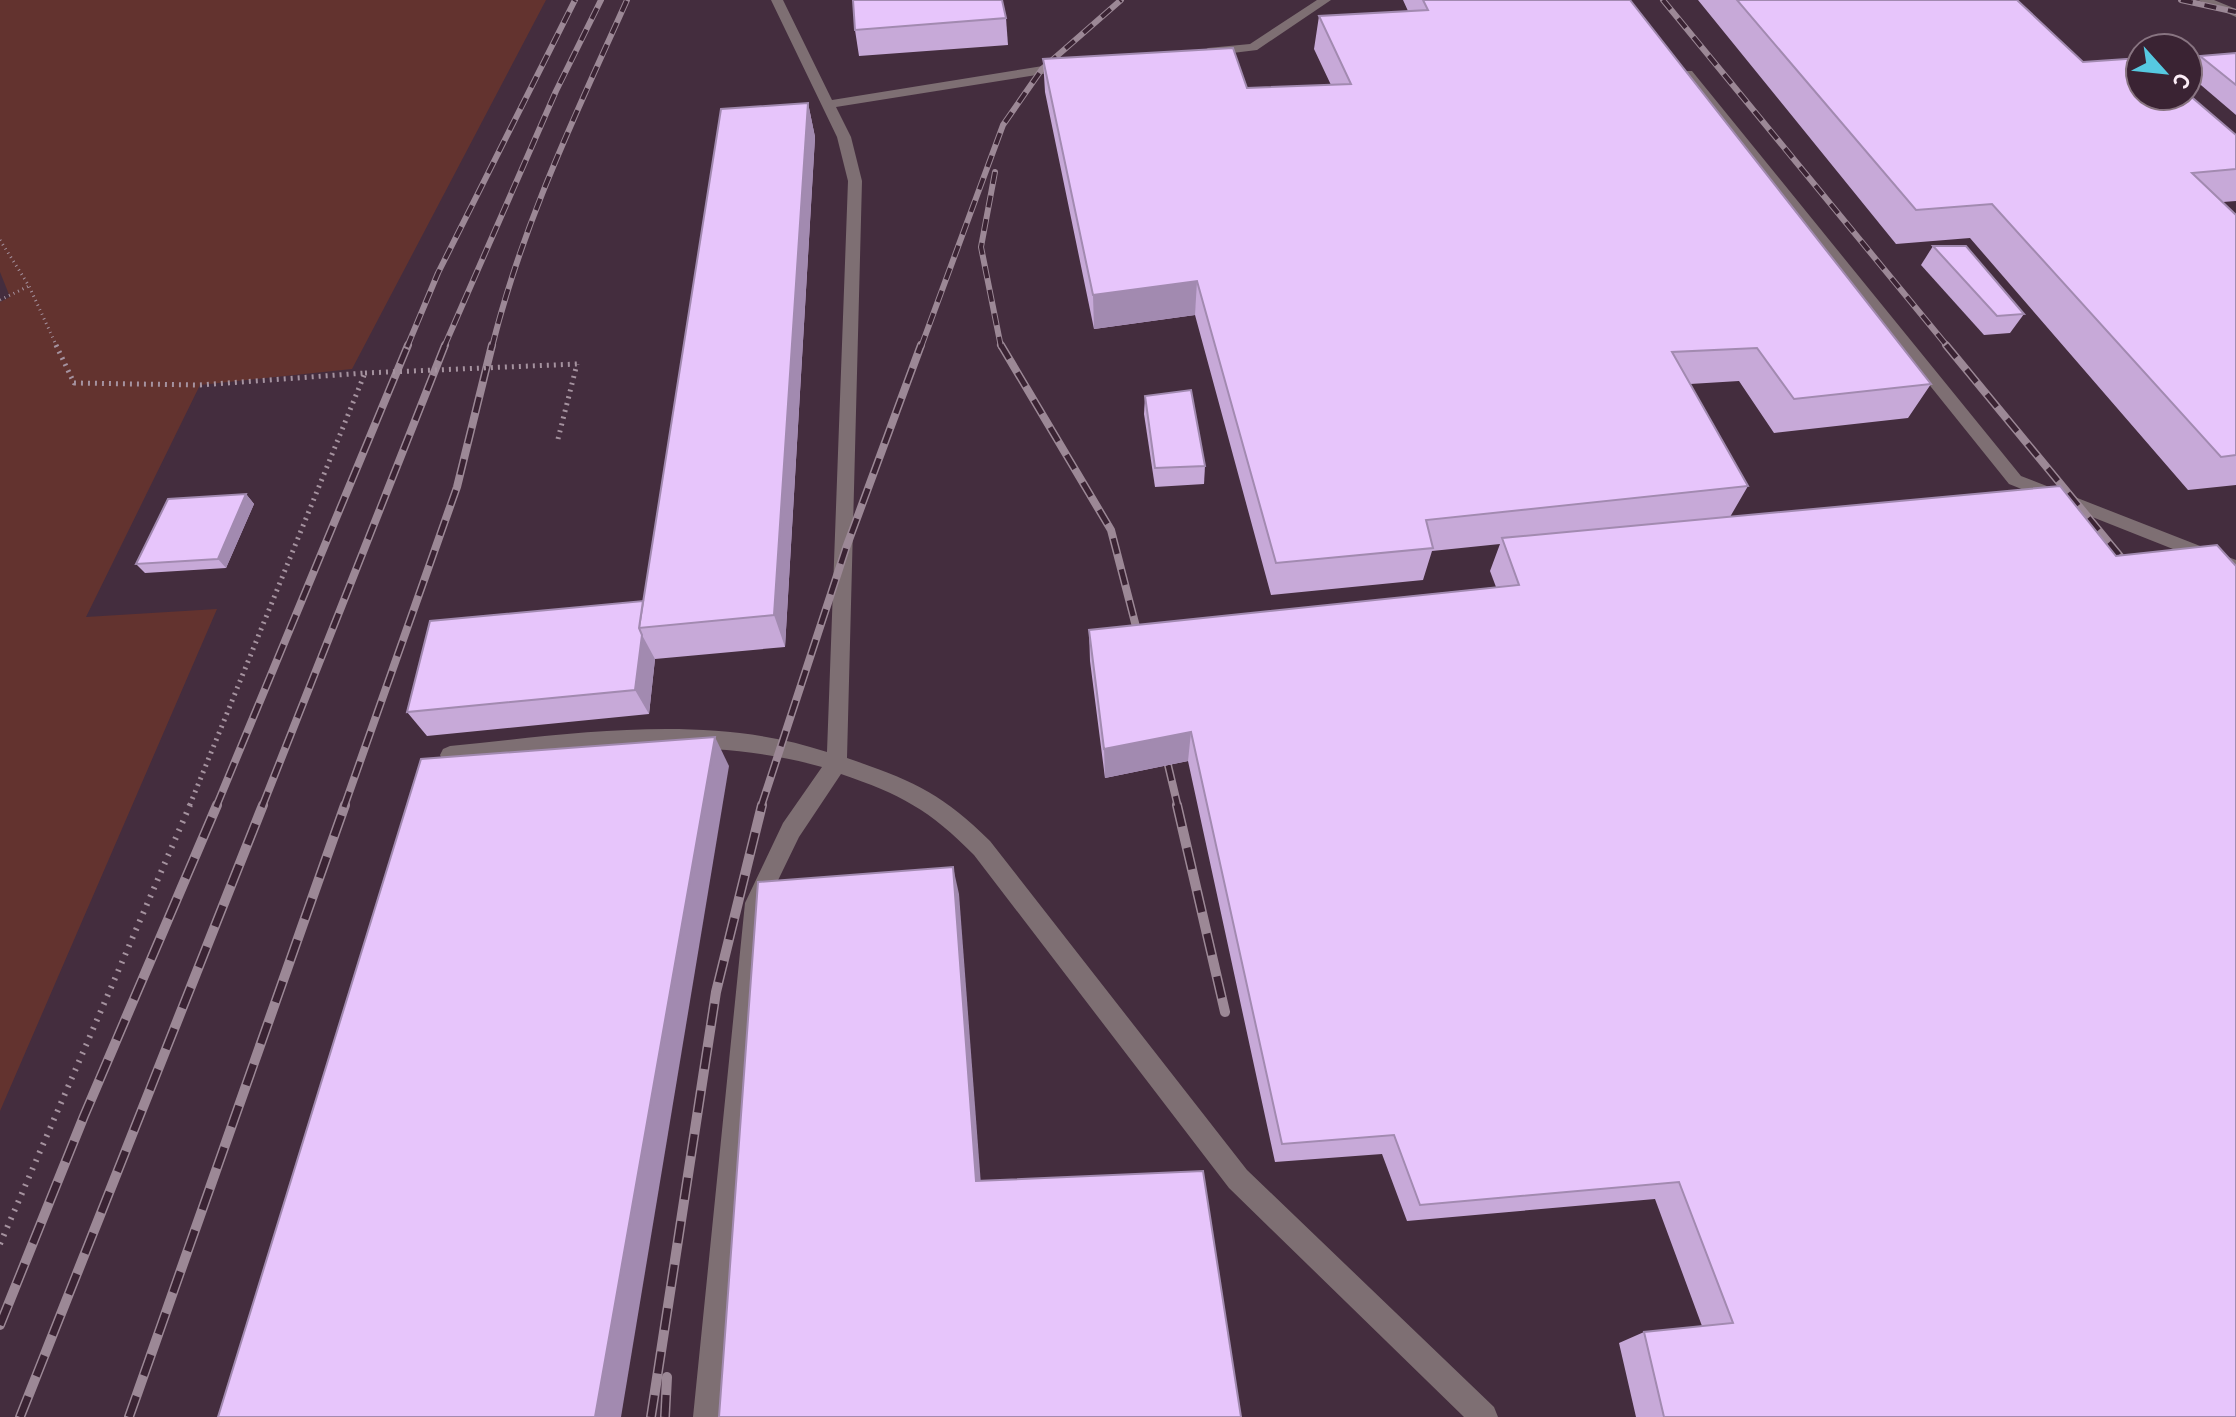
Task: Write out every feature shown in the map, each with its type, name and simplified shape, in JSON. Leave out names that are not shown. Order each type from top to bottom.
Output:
[{"type":"lane","points":[[707,1417],[756,903],[791,830],[837,762],[855,181],[844,137],[777,0]]},
{"type":"lane","points":[[1193,53],[1253,47],[1325,0]]},
{"type":"lane","points":[[2204,0],[2236,13]]},
{"type":"lane","points":[[1677,62],[2015,480],[2236,567]]},
{"type":"lane","points":[[829,104],[1088,64]]},
{"type":"lane","points":[[450,755],[659,737],[722,738],[779,746],[837,762],[896,785],[942,810],[982,848],[1238,1179],[1484,1417]]},
{"type":"path","points":[[0,240],[29,286],[74,383],[200,385],[365,373],[577,364],[558,439]]},
{"type":"path","points":[[0,300],[29,286]]},
{"type":"path","points":[[0,1244],[145,915],[365,373]]},
{"type":"shaded area","points":[[0,0],[546,0],[352,369],[200,385],[86,617],[217,609],[0,1111],[0,302],[10,297],[0,272]]},
{"type":"building","points":[[853,0],[1002,0],[1006,18],[855,30]]},
{"type":"building","points":[[1423,0],[1630,0],[1931,384],[1794,399],[1757,348],[1672,352],[1748,486],[1426,520],[1433,548],[1276,563],[1197,281],[1093,295],[1043,59],[1233,48],[1247,88],[1351,84],[1319,16],[1428,10]]},
{"type":"building","points":[[1737,0],[2017,0],[2083,62],[2124,59],[2124,112],[2204,112],[2204,108],[2236,135],[2236,169],[2192,173],[2236,215],[2236,455],[2221,457],[1992,204],[1916,210]]},
{"type":"building","points":[[2236,53],[2236,85],[2204,59],[2204,56]]},
{"type":"building","points":[[808,103],[774,615],[639,628],[721,109]]},
{"type":"building","points":[[1933,246],[1966,246],[2024,314],[1997,316]]},
{"type":"building","points":[[1191,390],[1205,466],[1155,468],[1145,396]]},
{"type":"building","points":[[2060,486],[2116,556],[2217,545],[2236,566],[2236,1417],[1664,1417],[1644,1332],[1733,1323],[1679,1182],[1420,1205],[1394,1135],[1282,1144],[1191,732],[1104,749],[1089,630],[1519,585],[1502,538]]},
{"type":"building","points":[[246,494],[218,559],[136,564],[168,499]]},
{"type":"building","points":[[643,601],[635,690],[407,712],[430,621]]},
{"type":"building","points":[[715,737],[595,1417],[218,1417],[421,759]]},
{"type":"building","points":[[953,867],[976,1181],[1203,1171],[1241,1417],[719,1417],[758,882]]},
{"type":"railway","points":[[407,347],[438,273],[575,0]]},
{"type":"railway","points":[[444,347],[556,91],[601,0]]},
{"type":"railway","points":[[492,347],[534,214],[627,0]]},
{"type":"railway","points":[[921,347],[1003,125],[1042,69],[1121,0]]},
{"type":"railway","points":[[1663,0],[1948,347]]},
{"type":"railway","points":[[2181,0],[2236,12]]},
{"type":"railway","points":[[995,172],[981,247],[1001,347]]},
{"type":"railway","points":[[216,807],[408,345]]},
{"type":"railway","points":[[262,807],[445,345]]},
{"type":"railway","points":[[344,807],[457,487],[492,345]]},
{"type":"railway","points":[[761,807],[846,548],[921,345]]},
{"type":"railway","points":[[1001,345],[1111,530],[1141,646]]},
{"type":"railway","points":[[1946,345],[2129,567]]},
{"type":"railway","points":[[1168,765],[1178,807]]},
{"type":"railway","points":[[0,1325],[84,1116],[217,805]]},
{"type":"railway","points":[[20,1417],[263,805]]},
{"type":"railway","points":[[129,1417],[345,805]]},
{"type":"railway","points":[[651,1417],[716,992],[762,805]]},
{"type":"railway","points":[[1177,805],[1225,1012]]},
{"type":"railway","points":[[665,1417],[667,1377]]}]
